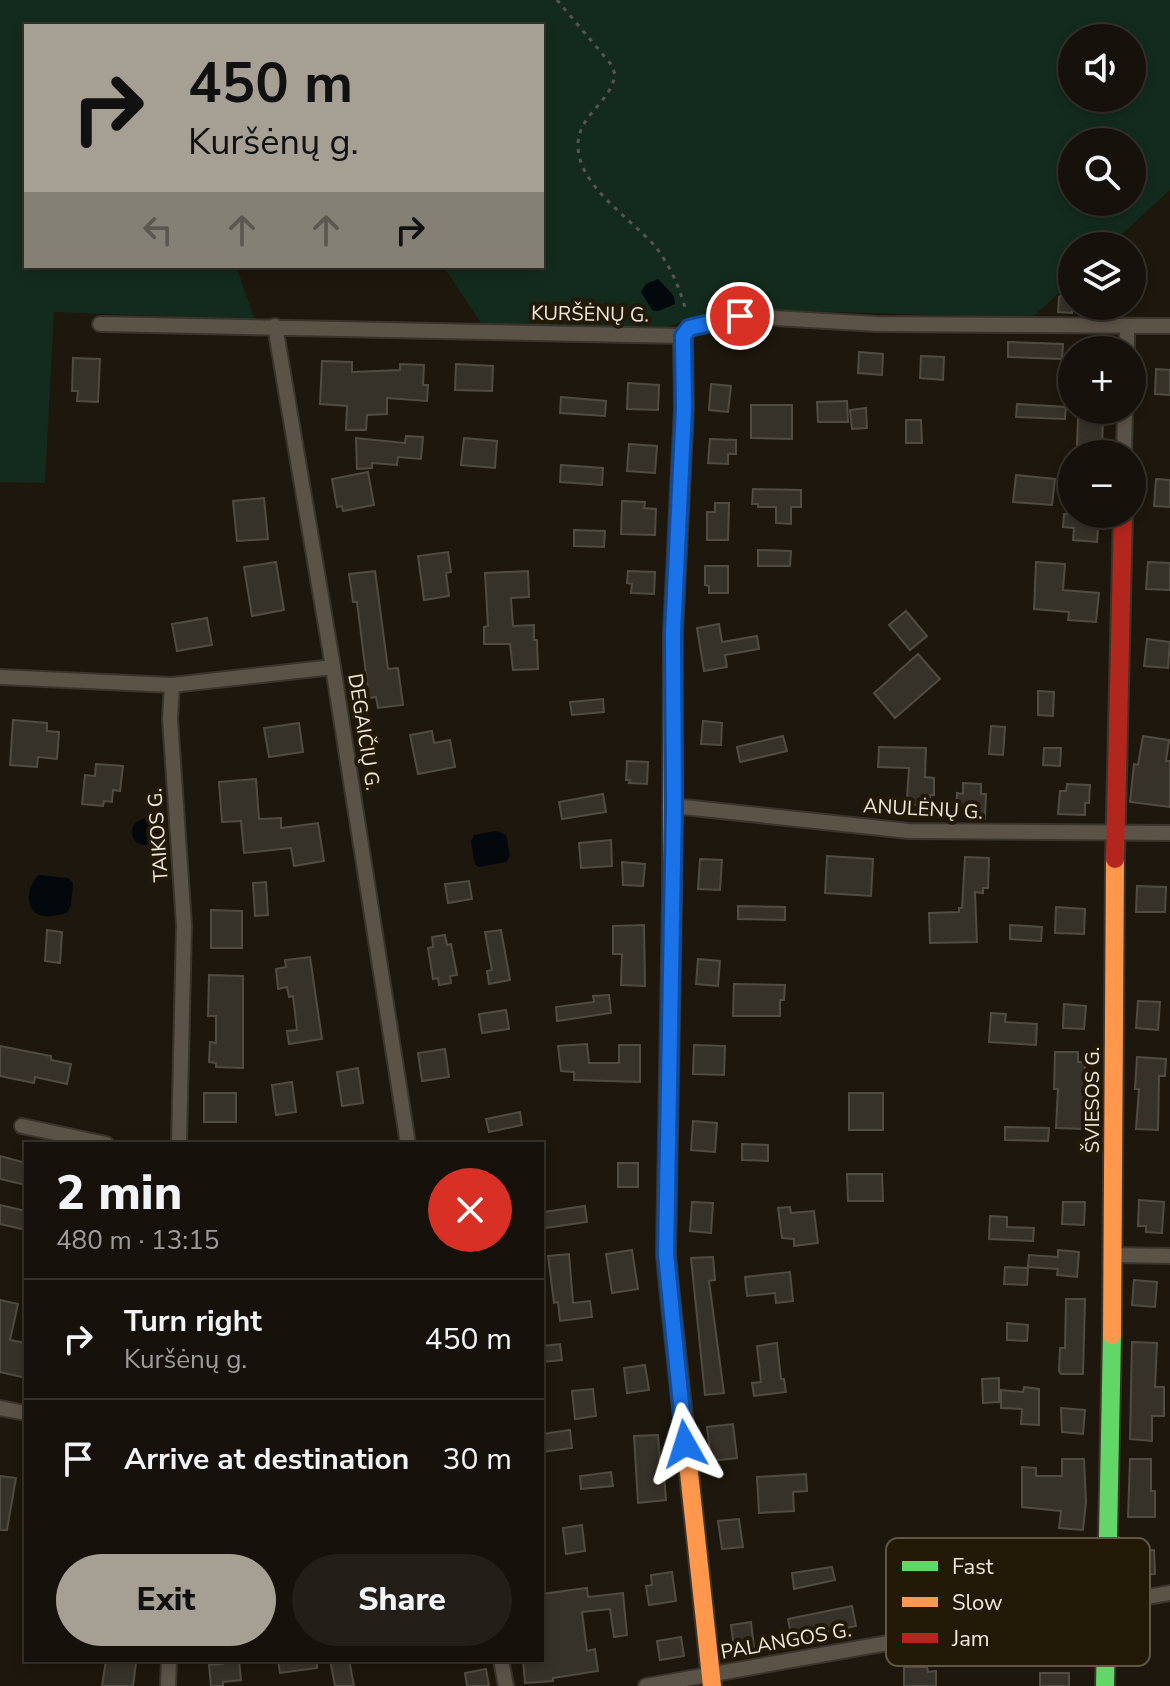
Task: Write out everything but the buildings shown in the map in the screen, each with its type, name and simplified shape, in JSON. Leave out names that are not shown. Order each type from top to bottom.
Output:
[{"type":"street","name":"KURŠĖNŲ G.","points":[[100,324],[686,332],[740,316],[877,324],[1170,326]]},
{"type":"street","name":"DEGAIČIŲ G.","points":[[275,326],[333,667],[408,1142]]},
{"type":"street","points":[[1127,326],[1127,336]]},
{"type":"street","points":[[686,332],[673,633],[674,806],[666,1254],[712,1680]]},
{"type":"street","name":"ŠVIESOS G.","points":[[1108,1538],[1114,1255],[1115,833],[1123,528]]},
{"type":"street","points":[[0,677],[172,685],[333,667]]},
{"type":"street","name":"TAIKOS G.","points":[[172,685],[170,718],[184,925],[179,1142]]},
{"type":"street","name":"ANULĖNŲ G.","points":[[674,806],[909,831],[1170,833]]},
{"type":"street","points":[[22,1126],[97,1142]]},
{"type":"street","points":[[1114,1255],[1170,1256]]},
{"type":"street","points":[[0,1408],[24,1413]]},
{"type":"street","name":"PALANGOS G.","points":[[1150,1597],[1170,1593]]},
{"type":"street","name":"PALANGOS G.","points":[[646,1686],[712,1680],[886,1647]]},
{"type":"street","points":[[168,1686],[169,1662]]},
{"type":"street","points":[[501,1662],[506,1686]]},
{"type":"street","name":"ŠVIESOS G.","points":[[1105,1666],[1105,1686]]},
{"type":"path","points":[[557,0],[610,63],[615,74],[609,93],[583,122],[578,148],[580,164],[591,182],[656,248],[682,294],[686,332]]},
{"type":"green space","points":[[0,0],[1170,0],[1170,190],[1146,212],[1146,128],[1058,128],[1058,216],[1142,216],[1124,232],[1058,232],[1058,294],[1032,318],[735,309],[695,317],[659,330],[485,329],[444,268],[544,268],[544,24],[24,24],[24,268],[237,268],[255,320],[54,312],[45,483],[0,482]]},
{"type":"shaded area","points":[[658,279],[674,296],[675,304],[658,311],[652,310],[641,292],[646,284]]},
{"type":"shaded area","points":[[145,819],[154,823],[158,832],[154,841],[145,845],[136,841],[132,832],[136,823]]},
{"type":"shaded area","points":[[496,831],[506,835],[510,856],[506,862],[479,867],[475,864],[471,842],[474,835]]},
{"type":"shaded area","points":[[39,875],[68,878],[73,883],[67,913],[43,916],[31,907],[30,890]]},
{"type":"traffic: fast","points":[[669,1287],[666,1254],[672,899]]},
{"type":"traffic: fast","points":[[1108,1538],[1112,1335]]},
{"type":"traffic: fast","points":[[1105,1666],[1105,1686]]},
{"type":"traffic: slow","points":[[672,899],[673,633],[684,408],[683,336]]},
{"type":"traffic: slow","points":[[1112,1335],[1115,859]]},
{"type":"traffic: slow","points":[[669,1287],[712,1686]]},
{"type":"traffic: jam","points":[[1115,859],[1123,528]]},
{"type":"route","points":[[685,1444],[666,1254],[674,806],[673,633],[684,408],[683,336],[689,328],[740,316]]}]
